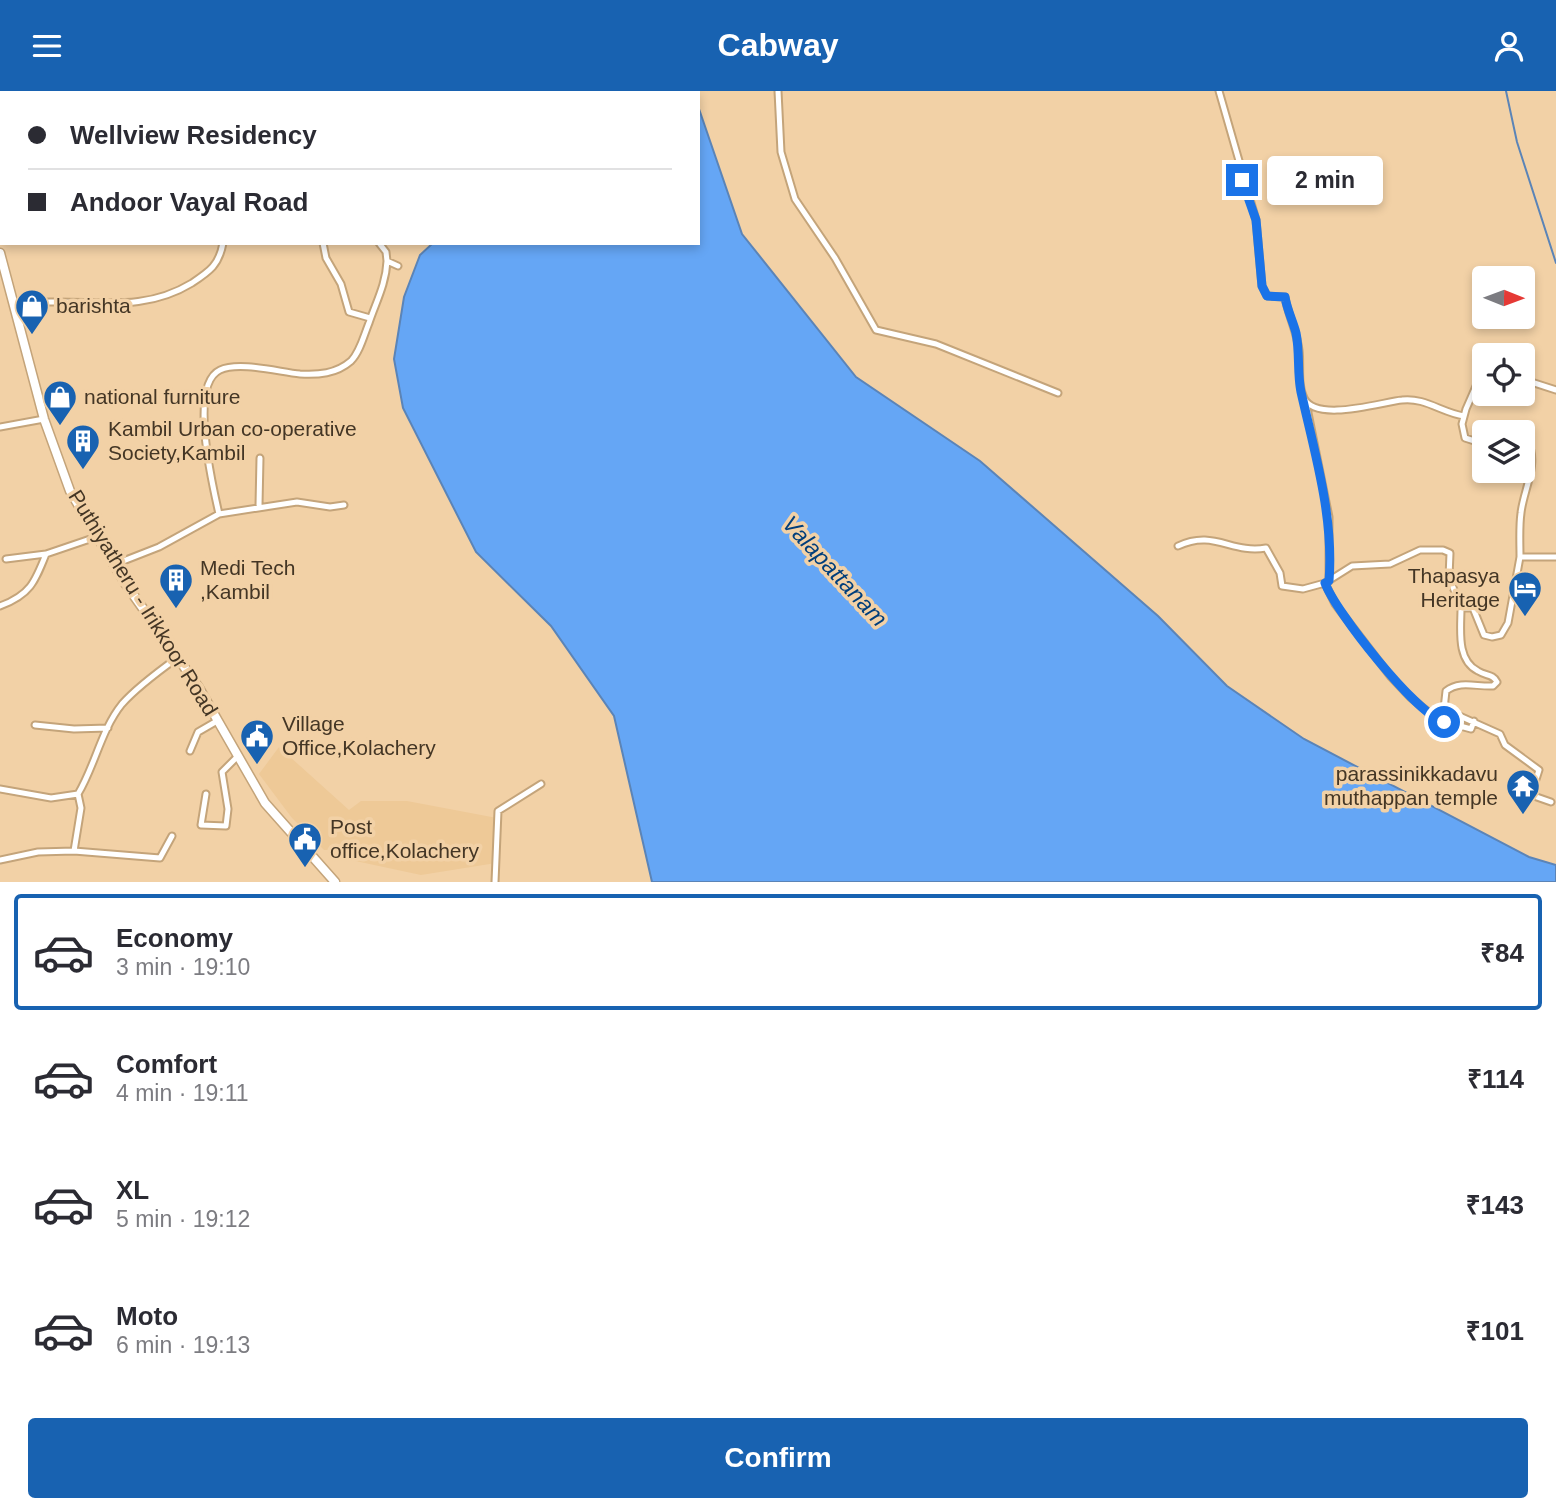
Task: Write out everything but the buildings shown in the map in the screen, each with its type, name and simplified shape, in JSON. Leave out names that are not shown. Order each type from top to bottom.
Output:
[{"type":"main road","name":"Puthiyatheru - Irikkoor Road","points":[[0,253],[2,272],[14,306],[44,419],[70,491],[92,538],[177,658],[265,803],[335,882]]},
{"type":"street","points":[[778,91],[781,152],[795,199],[835,258],[876,330],[936,344],[1058,393]]},
{"type":"street","points":[[1219,91],[1256,220],[1262,286],[1267,296],[1285,297],[1295,330],[1300,387],[1306,403],[1329,517],[1327,582],[1335,604],[1391,677],[1420,707],[1438,720],[1471,729],[1474,721]]},
{"type":"street","points":[[14,306],[39,301],[67,300],[91,305],[143,303],[164,298],[212,271],[220,259],[223,245]]},
{"type":"street","points":[[323,245],[326,258],[341,284],[349,312],[370,318]]},
{"type":"street","points":[[219,514],[206,456],[206,393],[213,376],[218,370],[228,368],[317,375],[332,372],[353,359],[383,285],[387,261],[386,252],[381,245]]},
{"type":"street","points":[[387,261],[398,267]]},
{"type":"street","points":[[1535,383],[1556,390]]},
{"type":"street","points":[[1472,397],[1464,416],[1465,438],[1472,440]]},
{"type":"street","points":[[1306,403],[1315,408],[1362,409],[1401,400],[1418,400],[1447,414],[1464,416]]},
{"type":"street","points":[[0,427],[44,419]]},
{"type":"street","points":[[259,505],[260,458]]},
{"type":"street","points":[[1461,608],[1473,608],[1484,635],[1492,638],[1501,635],[1508,623],[1520,557],[1521,514],[1527,483]]},
{"type":"street","points":[[113,565],[159,547],[219,514],[259,505],[297,502],[330,507],[344,505]]},
{"type":"street","points":[[6,559],[46,554],[92,538]]},
{"type":"street","points":[[1178,546],[1203,538],[1222,541],[1241,549],[1266,548],[1280,573],[1282,586],[1303,589],[1327,582],[1352,566],[1390,564],[1420,550],[1443,550],[1450,553],[1449,577],[1461,608],[1462,652],[1475,670],[1493,676],[1497,682],[1493,686],[1461,683],[1450,687],[1446,691],[1444,709],[1500,734],[1506,745],[1539,770],[1531,795],[1551,802]]},
{"type":"street","points":[[0,606],[27,591],[38,579],[46,554]]},
{"type":"street","points":[[1520,557],[1556,557]]},
{"type":"street","points":[[74,851],[82,808],[78,794],[91,773],[108,728],[123,703],[177,658]]},
{"type":"street","points":[[190,751],[198,732],[217,721]]},
{"type":"street","points":[[35,725],[75,729],[108,728]]},
{"type":"street","points":[[206,794],[201,825],[226,826],[228,809],[222,772],[237,757]]},
{"type":"street","points":[[495,882],[498,811],[541,784]]},
{"type":"street","points":[[0,789],[51,798],[78,794]]},
{"type":"street","points":[[0,860],[38,852],[74,851],[160,858],[172,836]]},
{"type":"shaded area","points":[[279,747],[349,810],[361,801],[407,801],[497,818],[496,863],[421,875],[346,859],[338,850],[324,850],[292,818],[259,774]]},
{"type":"water","name":"Valapattanam","points":[[700,112],[742,234],[856,377],[980,461],[1158,616],[1227,686],[1304,739],[1529,857],[1556,865],[1556,882],[652,882],[614,716],[551,626],[476,552],[403,408],[394,359],[404,297],[420,255],[431,245],[700,245]]},
{"type":"waterway","points":[[1506,91],[1517,142],[1556,263]]},
{"type":"place","name":"barishta","points":[[32,336]]},
{"type":"place","name":"national furniture","points":[[60,427]]},
{"type":"place","name":"Kambil Urban co-operative Society,Kambil","points":[[83,471]]},
{"type":"place","name":"Medi Tech ,Kambil","points":[[176,610]]},
{"type":"place","name":"Thapasya Heritage","points":[[1525,618]]},
{"type":"place","name":"Village Office,Kolachery","points":[[257,766]]},
{"type":"place","name":"parassinikkadavu muthappan temple","points":[[1523,816]]},
{"type":"place","name":"Post office,Kolachery","points":[[305,869]]},
{"type":"route","points":[[1242,180],[1256,220],[1262,286],[1267,296],[1285,297],[1300,353],[1300,387],[1314,437],[1322,494],[1329,517],[1330,570],[1329,581],[1325,583],[1335,604],[1391,677],[1420,707],[1432,717],[1444,722]]}]
